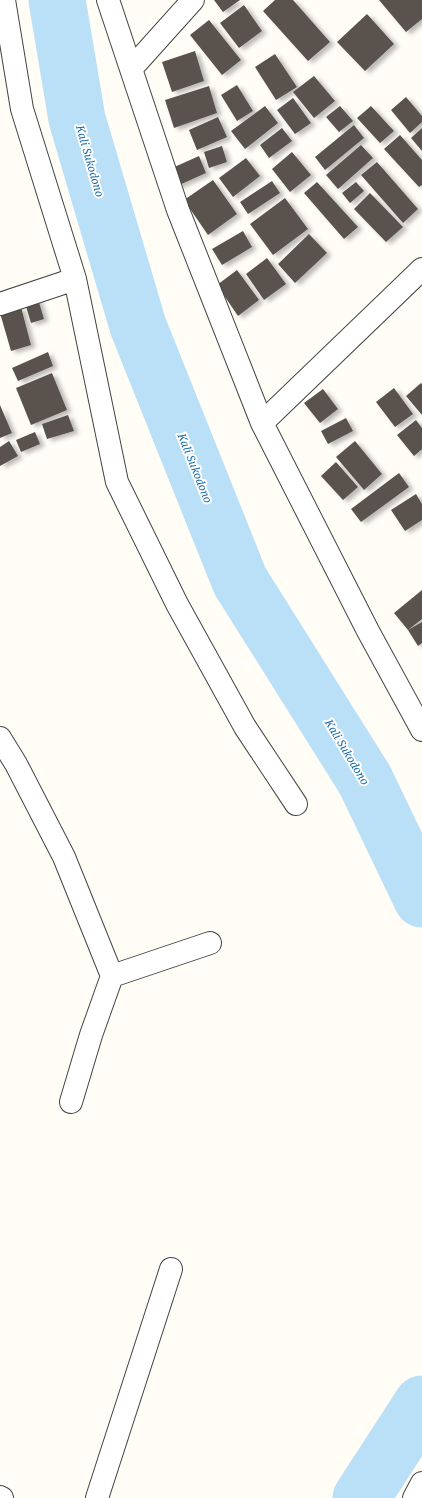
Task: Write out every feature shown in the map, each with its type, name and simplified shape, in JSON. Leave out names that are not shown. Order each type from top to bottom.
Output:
[{"type":"street","points":[[4,0],[22,109],[75,279],[117,482],[181,611],[245,727],[296,804]]},
{"type":"street","points":[[108,0],[178,210],[262,424],[368,631],[422,730]]},
{"type":"street","points":[[131,69],[193,0]]},
{"type":"street","points":[[262,424],[422,269]]},
{"type":"street","points":[[0,304],[75,279]]},
{"type":"street","points":[[0,738],[16,764],[64,857],[112,976],[91,1035],[71,1102]]},
{"type":"street","points":[[112,976],[210,943]]},
{"type":"street","points":[[97,1498],[171,1269]]},
{"type":"street","points":[[414,1498],[422,1483]]},
{"type":"building","points":[[214,0],[240,0],[223,12]]},
{"type":"building","points":[[275,0],[293,0],[330,42],[308,61],[263,11]]},
{"type":"building","points":[[379,0],[422,0],[422,19],[406,32]]},
{"type":"building","points":[[244,5],[262,31],[239,48],[220,23]]},
{"type":"building","points":[[367,14],[394,44],[365,71],[337,42]]},
{"type":"building","points":[[209,20],[241,60],[222,75],[190,35]]},
{"type":"building","points":[[195,51],[204,81],[172,92],[162,62]]},
{"type":"building","points":[[275,54],[297,87],[276,100],[255,67]]},
{"type":"building","points":[[314,76],[335,101],[314,118],[293,92]]},
{"type":"building","points":[[237,85],[253,111],[237,121],[221,95]]},
{"type":"building","points":[[209,86],[217,113],[174,128],[165,100]]},
{"type":"building","points":[[406,97],[422,116],[422,122],[410,133],[391,110]]},
{"type":"building","points":[[293,98],[311,123],[295,134],[277,110]]},
{"type":"building","points":[[265,106],[278,123],[245,149],[231,131]]},
{"type":"building","points":[[340,106],[353,121],[339,132],[326,117]]},
{"type":"building","points":[[371,106],[394,131],[380,143],[357,118]]},
{"type":"building","points":[[218,117],[227,137],[197,150],[189,130]]},
{"type":"building","points":[[354,125],[364,138],[325,170],[315,157]]},
{"type":"building","points":[[282,128],[292,141],[269,158],[260,145]]},
{"type":"building","points":[[422,128],[422,151],[411,138]]},
{"type":"building","points":[[400,135],[422,160],[422,185],[419,187],[384,149]]},
{"type":"building","points":[[361,145],[373,158],[338,189],[326,175]]},
{"type":"building","points":[[222,146],[227,162],[209,168],[204,152]]},
{"type":"building","points":[[292,152],[311,175],[290,192],[272,169]]},
{"type":"building","points":[[199,156],[206,173],[177,186],[170,169]]},
{"type":"building","points":[[246,158],[260,176],[233,197],[219,178]]},
{"type":"building","points":[[377,162],[418,209],[403,223],[361,175]]},
{"type":"building","points":[[213,180],[237,214],[208,235],[184,200]]},
{"type":"building","points":[[272,181],[280,193],[248,214],[240,202]]},
{"type":"building","points":[[317,182],[358,227],[344,239],[304,193]]},
{"type":"building","points":[[356,182],[364,191],[350,203],[342,193]]},
{"type":"building","points":[[370,193],[403,227],[386,242],[354,209]]},
{"type":"building","points":[[285,198],[308,229],[273,255],[250,224]]},
{"type":"building","points":[[243,231],[252,247],[222,265],[212,249]]},
{"type":"building","points":[[309,234],[327,253],[295,283],[278,264]]},
{"type":"building","points":[[267,258],[286,284],[264,300],[246,274]]},
{"type":"building","points":[[237,270],[259,300],[238,316],[217,285]]},
{"type":"building","points":[[38,299],[44,319],[31,323],[25,303]]},
{"type":"building","points":[[21,307],[31,345],[11,351],[0,313]]},
{"type":"building","points":[[48,352],[53,366],[18,381],[12,368]]},
{"type":"building","points":[[52,373],[67,410],[31,425],[16,388]]},
{"type":"building","points":[[421,383],[422,384],[422,415],[406,396]]},
{"type":"building","points":[[394,388],[413,414],[395,427],[376,402]]},
{"type":"building","points":[[323,389],[338,409],[320,423],[304,403]]},
{"type":"building","points":[[0,405],[12,433],[0,438]]},
{"type":"building","points":[[68,415],[74,431],[47,439],[42,424]]},
{"type":"building","points":[[346,418],[353,431],[328,444],[321,431]]},
{"type":"building","points":[[416,420],[422,428],[422,449],[414,456],[397,435]]},
{"type":"building","points":[[35,432],[40,444],[21,452],[16,440]]},
{"type":"building","points":[[9,441],[18,456],[0,466],[0,447]]},
{"type":"building","points":[[355,441],[382,474],[364,490],[336,457]]},
{"type":"building","points":[[336,462],[358,487],[343,500],[321,476]]},
{"type":"building","points":[[399,473],[409,487],[361,522],[351,509]]},
{"type":"building","points":[[416,494],[422,504],[422,520],[405,531],[391,510]]},
{"type":"building","points":[[422,590],[422,619],[408,630],[394,613]]},
{"type":"building","points":[[422,622],[422,643],[418,646],[408,630]]},
{"type":"waterway","name":"Kali Sukodono","points":[[57,0],[77,119],[138,326],[240,581],[365,780],[422,899]]},
{"type":"waterway","name":"Kali Sukodono","points":[[361,1498],[422,1404]]}]
